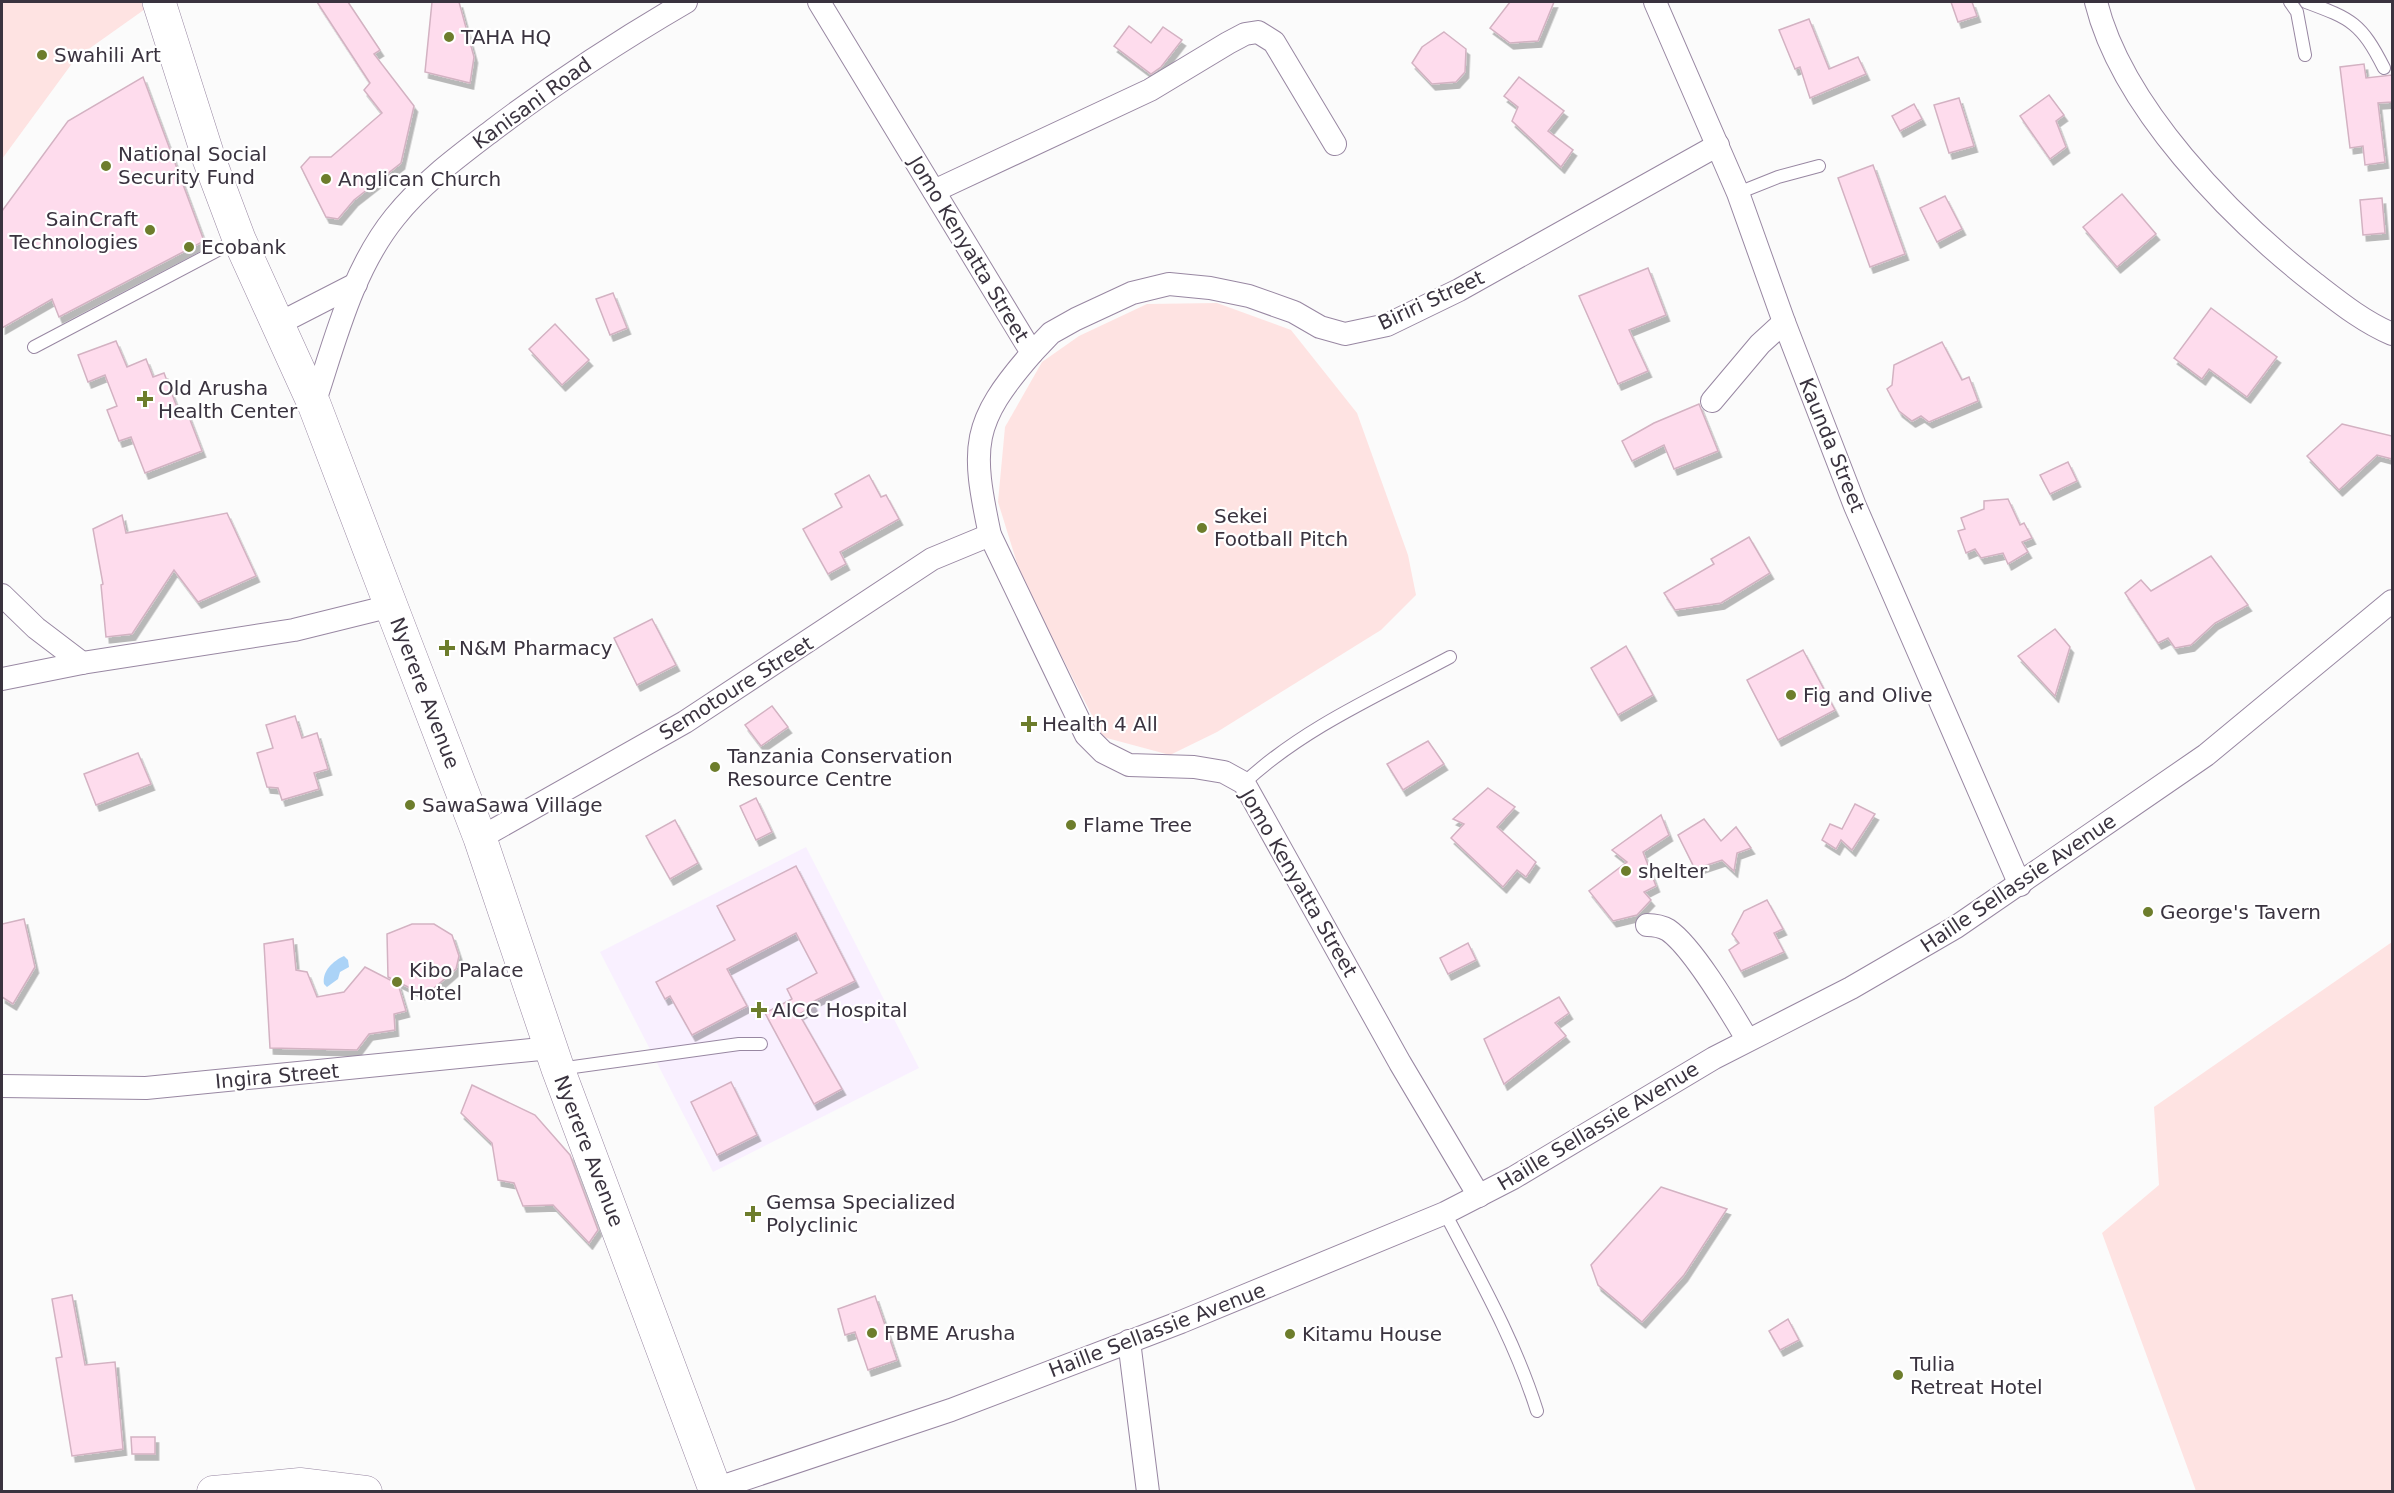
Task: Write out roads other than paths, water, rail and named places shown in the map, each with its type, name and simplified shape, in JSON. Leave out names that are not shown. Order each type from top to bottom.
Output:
[{"type":"main road","name":"Nyerere Avenue","points":[[159,2],[209,159],[239,239],[314,404],[392,606],[480,838],[554,1058],[716,1490]]},
{"type":"street","name":"Kanisani Road","points":[[314,404],[356,285],[395,217],[457,157],[553,86],[625,38],[686,2]]},
{"type":"street","name":"Jomo Kenyatta Street","points":[[819,2],[1032,353],[1002,387],[985,418],[977,452],[990,535],[1086,735],[1102,752],[1129,765],[1194,767],[1224,772],[1244,783],[1400,1063],[1479,1196]]},
{"type":"street","name":"Kaunda Street","points":[[1655,2],[1738,193],[1784,322],[1855,506],[2020,885]]},
{"type":"street","points":[[2096,2],[2126,74],[2182,158],[2270,248],[2364,322],[2392,334]]},
{"type":"street","points":[[934,191],[1150,90],[1228,43],[1245,34],[1258,32],[1274,42],[1335,144]]},
{"type":"street","name":"Biriri Street","points":[[1032,353],[1051,333],[1076,320],[1132,293],[1169,284],[1210,288],[1249,296],[1294,312],[1320,327],[1345,334],[1387,325],[1459,290],[1718,145]]},
{"type":"street","points":[[278,324],[356,285]]},
{"type":"street","points":[[1712,401],[1760,344],[1784,322]]},
{"type":"street","name":"Semotoure Street","points":[[480,838],[685,722],[932,559],[990,535]]},
{"type":"street","points":[[2,595],[36,628],[82,663]]},
{"type":"street","name":"Haille Sellassie Avenue","points":[[716,1490],[951,1410],[1229,1303],[1445,1213],[1479,1196],[1558,1152],[1747,1039],[1882,971],[2020,885],[2206,756],[2392,601]]},
{"type":"street","points":[[2,679],[82,663],[294,630],[392,606]]},
{"type":"street","points":[[1647,925],[1659,925],[1681,942],[1724,1000],[1747,1039]]},
{"type":"street","name":"Ingira Street","points":[[2,1086],[146,1088],[554,1058]]},
{"type":"street","points":[[1129,1341],[1148,1491]]},
{"type":"street","points":[[213,1491],[299,1488],[366,1491]]},
{"type":"lane","points":[[2290,2],[2297,12],[2305,55]]},
{"type":"lane","points":[[2306,2],[2347,17],[2358,26],[2371,42],[2384,68]]},
{"type":"lane","points":[[1738,193],[1778,177],[1819,166]]},
{"type":"lane","points":[[34,347],[239,239]]},
{"type":"lane","points":[[1244,783],[1273,756],[1314,729],[1450,657]]},
{"type":"lane","points":[[554,1058],[761,1044]]},
{"type":"lane","points":[[1445,1213],[1507,1333],[1524,1370],[1537,1411]]},
{"type":"water","points":[[344,956],[348,960],[349,967],[340,972],[338,979],[327,987],[324,979],[327,971],[332,964]]},
{"type":"place","name":"TAHA HQ","points":[[449,37]]},
{"type":"place","name":"Swahili Art","points":[[42,55]]},
{"type":"place","name":"National Social Security Fund","points":[[106,166]]},
{"type":"place","name":"Anglican Church","points":[[326,179]]},
{"type":"place","name":"SainCraft Technologies","points":[[150,230]]},
{"type":"place","name":"Ecobank","points":[[189,247]]},
{"type":"place","name":"Old Arusha Health Center","points":[[145,399]]},
{"type":"place","name":"Sekei Football Pitch","points":[[1202,528]]},
{"type":"place","name":"N&M Pharmacy","points":[[447,648]]},
{"type":"place","name":"Fig and Olive","points":[[1791,695]]},
{"type":"place","name":"Health 4 All","points":[[1029,724]]},
{"type":"place","name":"Tanzania Conservation Resource Centre","points":[[715,767]]},
{"type":"place","name":"SawaSawa Village","points":[[410,805]]},
{"type":"place","name":"Flame Tree","points":[[1071,825]]},
{"type":"place","name":"shelter","points":[[1626,871]]},
{"type":"place","name":"George's Tavern","points":[[2148,912]]},
{"type":"place","name":"Kibo Palace Hotel","points":[[397,982]]},
{"type":"place","name":"AICC Hospital","points":[[759,1010]]},
{"type":"place","name":"Gemsa Specialized Polyclinic","points":[[753,1214]]},
{"type":"place","name":"FBME Arusha","points":[[872,1333]]},
{"type":"place","name":"Kitamu House","points":[[1290,1334]]},
{"type":"place","name":"Tulia Retreat Hotel","points":[[1898,1375]]}]
